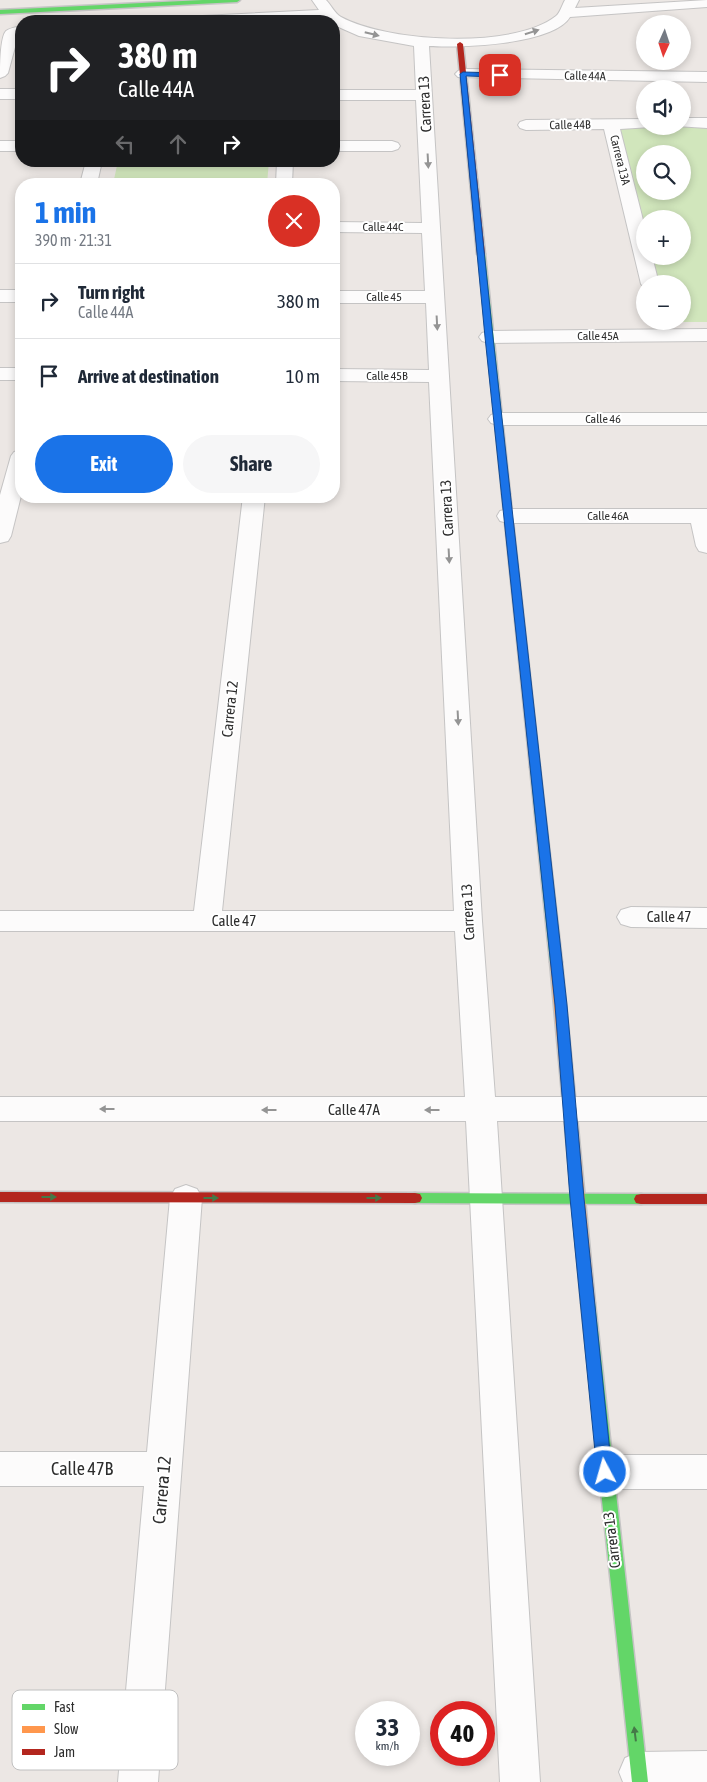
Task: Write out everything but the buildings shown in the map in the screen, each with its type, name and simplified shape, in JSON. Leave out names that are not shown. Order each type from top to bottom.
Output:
[{"type":"street","points":[[0,12],[237,0]]},
{"type":"street","points":[[319,0],[320,5],[329,15]]},
{"type":"street","points":[[340,23],[374,35],[422,43],[460,44],[504,39],[535,32],[553,24],[570,6],[702,2]]},
{"type":"street","points":[[0,73],[15,42]]},
{"type":"street","name":"Carrera 13","points":[[422,43],[468,921],[487,1198],[520,1782]]},
{"type":"street","name":"Carrera 13","points":[[460,44],[489,337],[561,1005],[577,1198],[605,1472],[640,1777]]},
{"type":"street","name":"Calle 44A","points":[[463,74],[707,77]]},
{"type":"street","points":[[0,94],[15,94]]},
{"type":"street","points":[[340,95],[424,95]]},
{"type":"street","points":[[691,124],[707,123]]},
{"type":"street","name":"Carrera 13A","points":[[611,124],[648,275]]},
{"type":"street","name":"Calle 44B","points":[[526,125],[636,124]]},
{"type":"street","points":[[1,146],[15,146]]},
{"type":"street","points":[[340,146],[392,146]]},
{"type":"street","name":"Calle 44C","points":[[340,227],[432,228]]},
{"type":"street","points":[[0,296],[15,296]]},
{"type":"street","name":"Calle 45","points":[[340,297],[435,297]]},
{"type":"street","name":"Calle 45A","points":[[489,337],[636,329]]},
{"type":"street","name":"Calle 45A","points":[[674,330],[707,335]]},
{"type":"street","points":[[0,374],[15,374]]},
{"type":"street","name":"Calle 45B","points":[[340,375],[440,376]]},
{"type":"street","name":"Calle 46","points":[[498,419],[707,419]]},
{"type":"street","points":[[0,536],[15,479]]},
{"type":"street","name":"Carrera 12","points":[[207,921],[253,503]]},
{"type":"street","name":"Calle 46A","points":[[508,516],[704,516]]},
{"type":"street","points":[[704,516],[707,546]]},
{"type":"street","name":"Calle 47","points":[[630,917],[707,918]]},
{"type":"street","name":"Calle 47","points":[[0,921],[468,921]]},
{"type":"street","name":"Calle 47A","points":[[0,1109],[707,1109]]},
{"type":"street","points":[[0,1197],[707,1199]]},
{"type":"street","name":"Carrera 12","points":[[146,1690],[186,1198]]},
{"type":"street","name":"Calle 47B","points":[[0,1469],[164,1469]]},
{"type":"street","points":[[605,1472],[707,1472]]},
{"type":"street","points":[[640,1777],[707,1771]]},
{"type":"green space","points":[[707,123],[707,322],[691,322],[691,275],[648,275],[645,265],[691,265],[691,210],[636,210],[636,227],[611,124],[636,125],[636,135],[691,135],[691,125]]},
{"type":"green space","points":[[117,167],[268,167],[268,178],[114,178]]},
{"type":"traffic: fast","points":[[0,12],[237,0]]},
{"type":"traffic: fast","points":[[481,254],[506,494]]},
{"type":"traffic: fast","points":[[535,767],[556,962]]},
{"type":"traffic: fast","points":[[415,1198],[641,1199]]},
{"type":"traffic: fast","points":[[588,1303],[640,1782]]},
{"type":"traffic: slow","points":[[506,494],[535,767]]},
{"type":"traffic: slow","points":[[556,962],[588,1303]]},
{"type":"traffic: jam","points":[[460,44],[481,254]]},
{"type":"traffic: jam","points":[[0,1197],[415,1198]]},
{"type":"traffic: jam","points":[[641,1199],[707,1199]]},
{"type":"route","points":[[500,75],[463,74],[489,337],[561,1005],[577,1198],[605,1472]]}]
